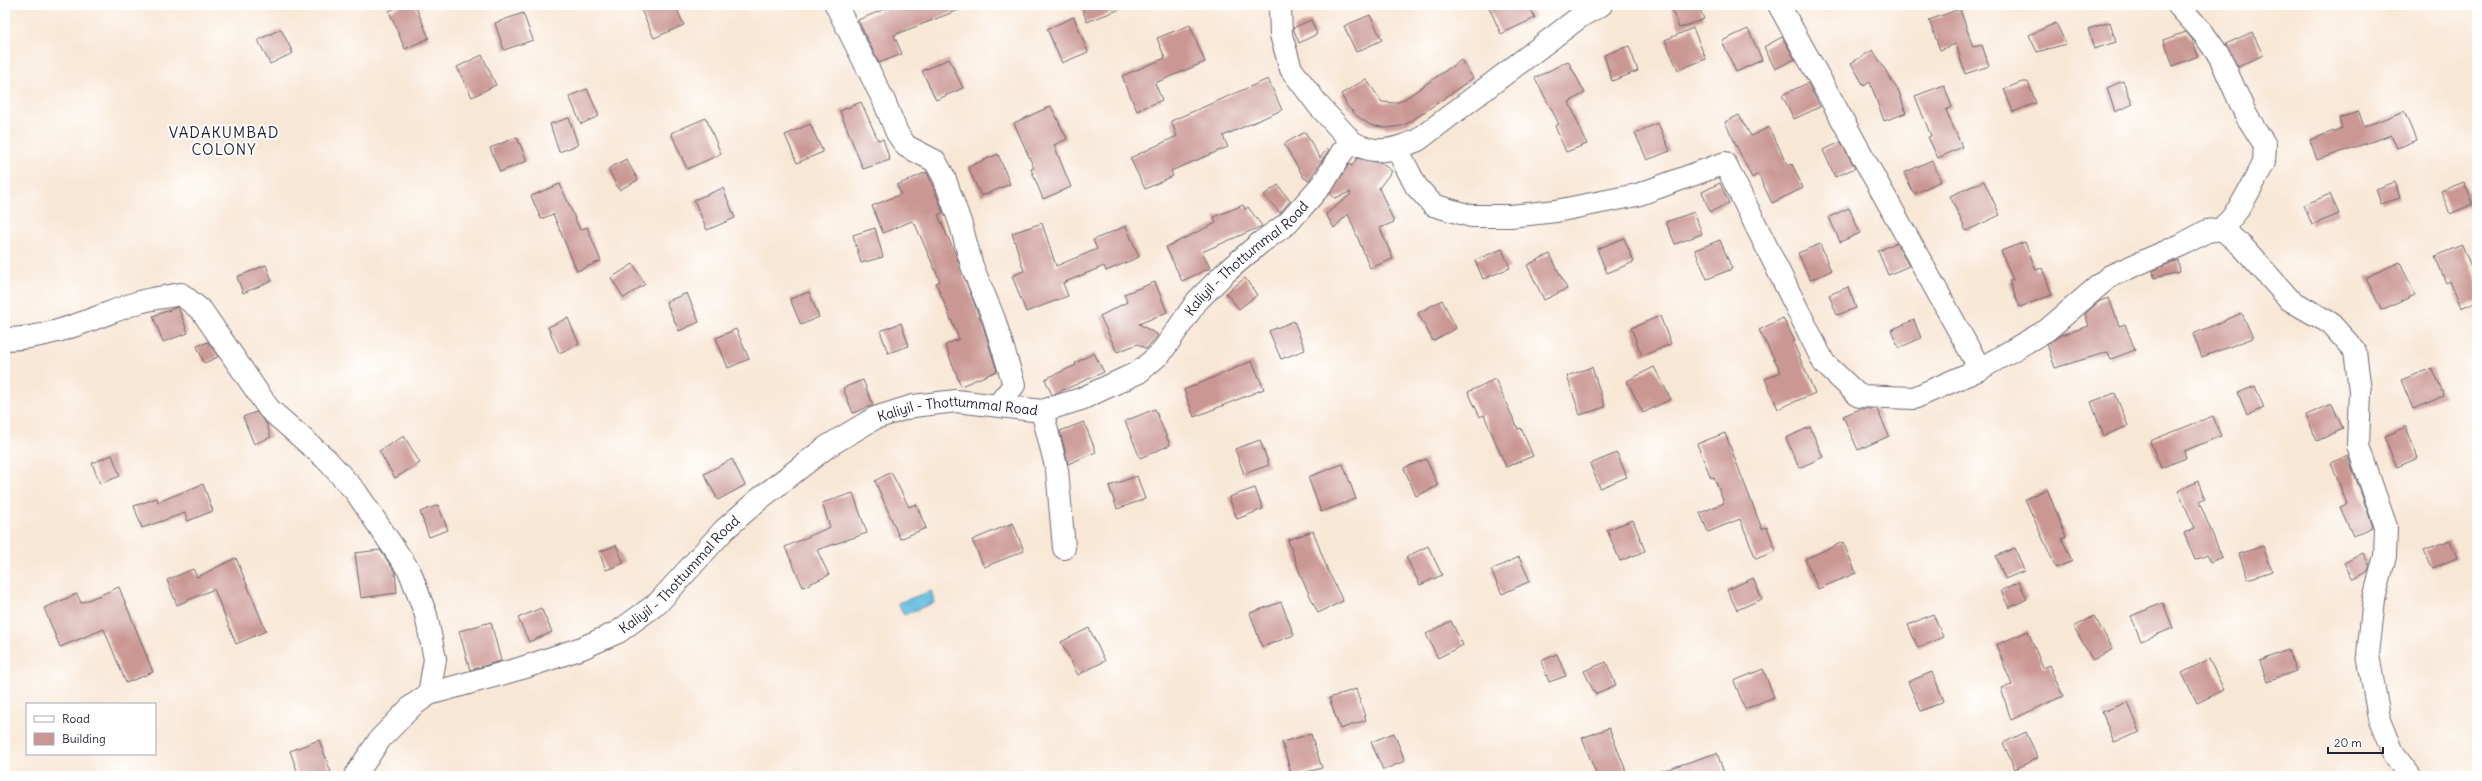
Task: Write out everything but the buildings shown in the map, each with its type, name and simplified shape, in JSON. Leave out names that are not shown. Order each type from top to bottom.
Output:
[{"type":"street","points":[[836,5],[884,101],[897,133],[906,146],[935,161],[944,177],[961,225],[972,266],[994,319],[1014,385],[998,404]]},
{"type":"street","points":[[1280,5],[1281,35],[1291,69],[1319,106],[1352,142],[1369,149],[1383,151],[1397,149],[1418,140],[1581,16],[1601,5]]},
{"type":"street","points":[[1779,5],[1980,369]]},
{"type":"street","points":[[1397,149],[1416,186],[1434,205],[1471,216],[1511,216],[1556,211],[1637,195],[1725,163],[1824,363],[1859,396],[1914,398],[1980,369],[2046,330],[2110,276],[2181,245],[2207,231],[2222,229],[2240,207],[2264,162],[2265,145],[2246,114],[2220,57],[2203,33],[2178,5]]},
{"type":"street","name":"Kaliyil - Thottummal Road","points":[[354,776],[380,739],[412,706],[429,694],[522,668],[582,648],[618,632],[658,603],[724,530],[758,500],[828,446],[875,418],[913,406],[956,401],[998,404],[1042,411],[1081,399],[1138,372],[1162,353],[1197,301],[1260,243],[1288,223],[1324,182],[1342,152],[1352,142]]},
{"type":"street","points":[[2222,229],[2243,247],[2290,300],[2330,323],[2355,351],[2360,391],[2358,446],[2386,527],[2384,556],[2374,599],[2368,655],[2379,718],[2394,756],[2410,776]]},
{"type":"street","points":[[5,339],[52,332],[95,320],[137,303],[181,294],[197,307],[207,318],[269,409],[326,459],[356,492],[410,572],[426,615],[435,659],[429,694]]},
{"type":"street","points":[[1042,411],[1057,470],[1064,548]]},
{"type":"water","points":[[931,591],[935,602],[904,615],[898,603]]},
{"type":"district","name":"VADAKUMBAD COLONY","points":[[224,140]]}]
